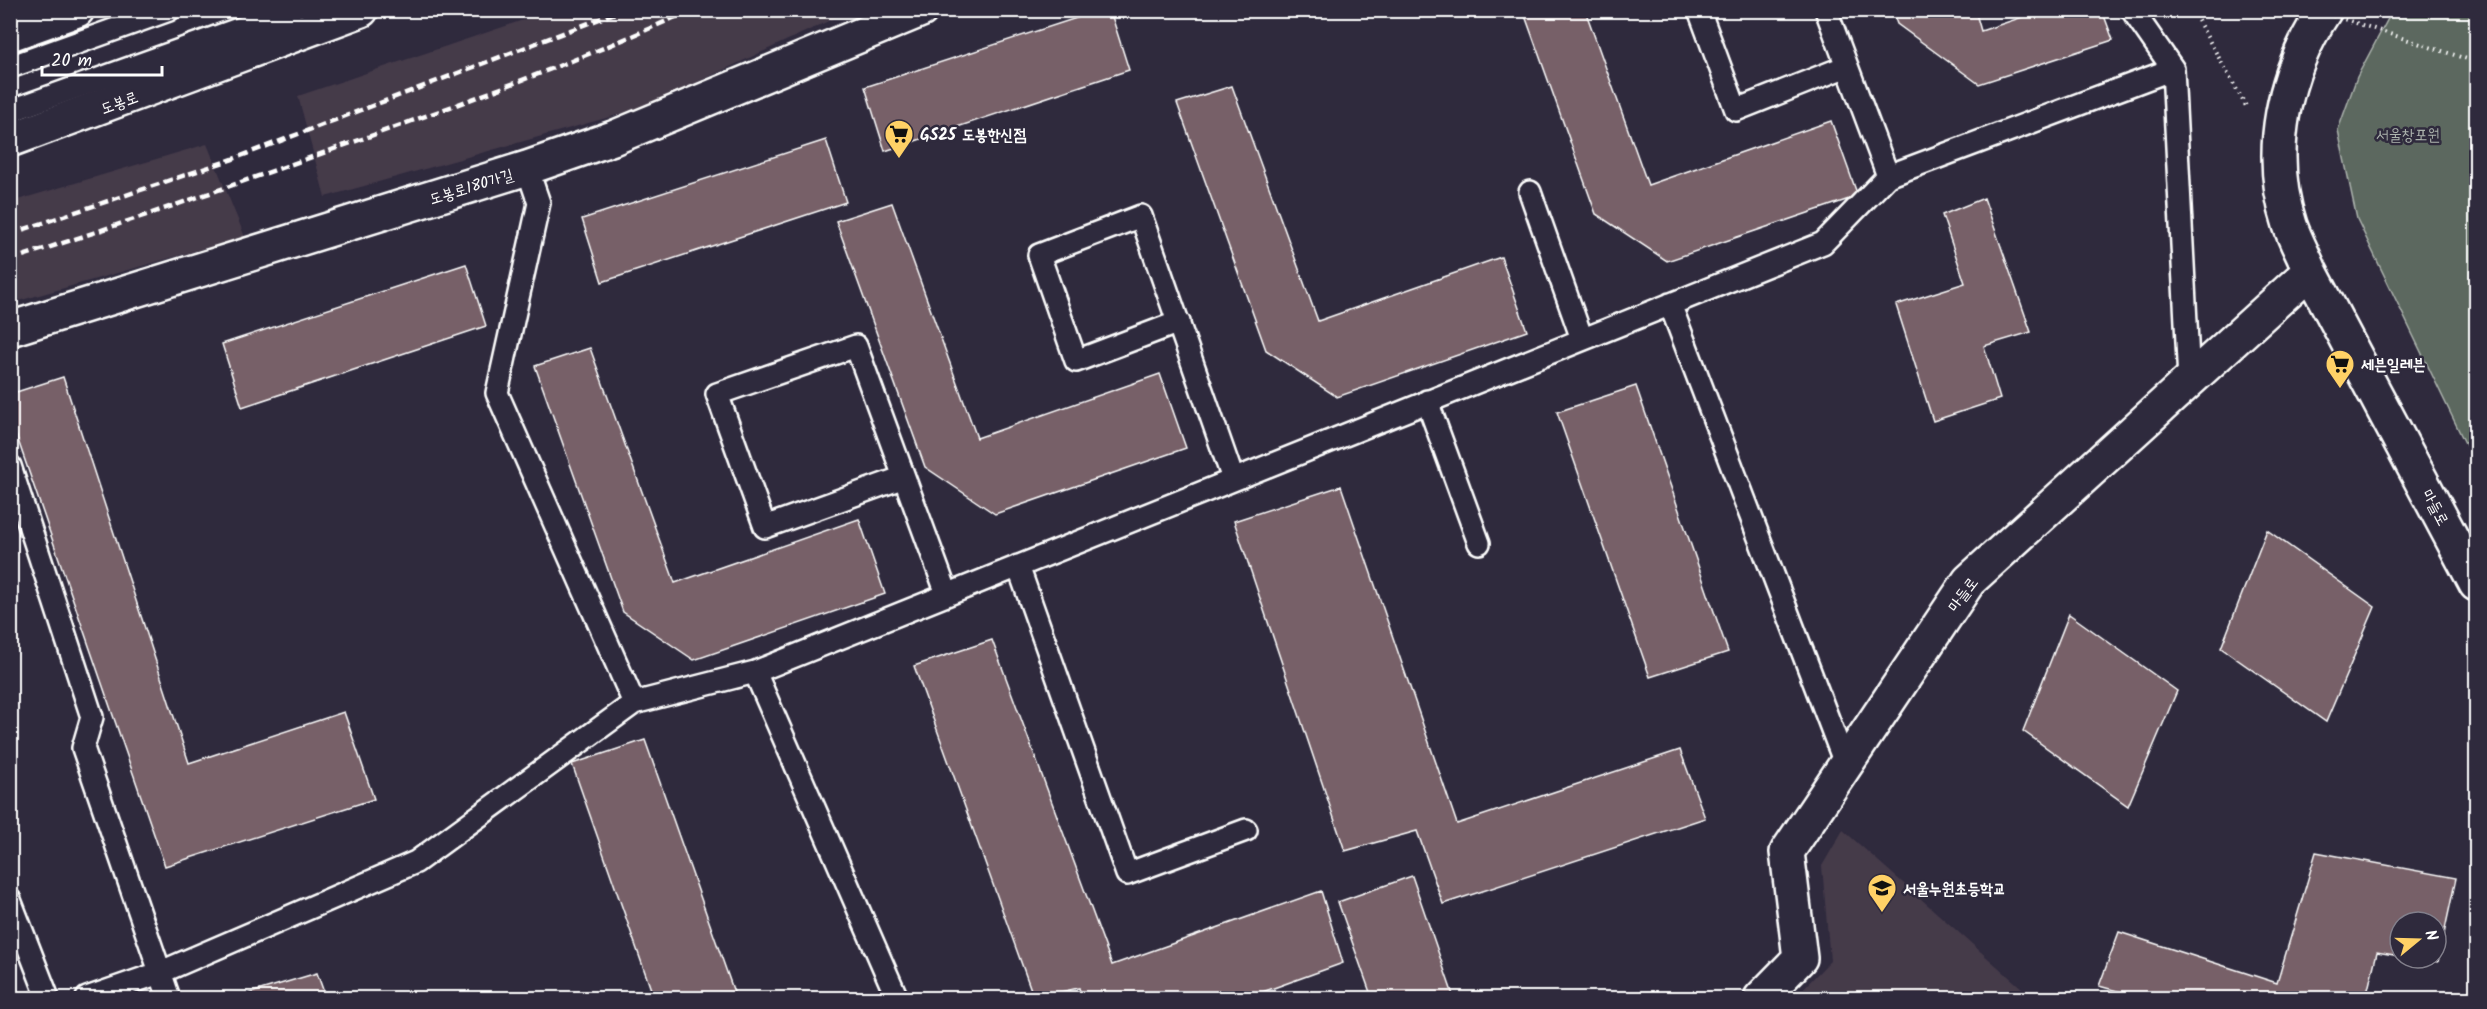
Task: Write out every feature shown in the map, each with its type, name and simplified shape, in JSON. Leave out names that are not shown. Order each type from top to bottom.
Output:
[{"type":"street","points":[[18,25],[77,10]]},
{"type":"street","name":"도봉로","points":[[10,140],[361,10]]},
{"type":"street","name":"도봉로180가길","points":[[10,329],[527,168],[613,138],[921,10]]},
{"type":"street","name":"마들로","points":[[2325,10],[2315,25],[2282,104],[2278,162],[2290,224],[2310,271],[2476,584]]},
{"type":"street","name":"마들로","points":[[1761,999],[1800,958],[1788,852],[1969,581],[2310,271]]},
{"type":"lane","points":[[10,68],[169,10]]},
{"type":"lane","points":[[10,111],[291,10]]},
{"type":"lane","points":[[1699,10],[1736,110],[1847,66]]},
{"type":"lane","points":[[1826,10],[1888,176]]},
{"type":"lane","points":[[2132,10],[2173,69],[2189,381]]},
{"type":"lane","points":[[87,999],[159,974],[416,862],[633,703],[755,672],[1823,243],[1888,176],[2173,69]]},
{"type":"lane","points":[[527,168],[539,203],[497,393],[633,703]]},
{"type":"lane","points":[[1530,192],[1582,339]]},
{"type":"lane","points":[[1179,322],[1076,361],[1039,255],[1141,216],[1179,322],[1233,479]]},
{"type":"lane","points":[[1670,304],[1846,766]]},
{"type":"lane","points":[[904,477],[765,527],[717,394],[856,346],[947,594]]},
{"type":"lane","points":[[1427,401],[1479,543]]},
{"type":"lane","points":[[10,466],[92,717],[83,748],[169,999]]},
{"type":"lane","points":[[1018,566],[1127,874],[1246,830]]},
{"type":"lane","points":[[755,672],[897,999]]},
{"type":"lane","points":[[10,900],[48,999]]},
{"type":"path","points":[[2192,10],[2249,111]]},
{"type":"path","points":[[2316,10],[2476,62]]},
{"type":"shaded area","points":[[550,11],[850,11],[642,108],[325,197],[298,96]]},
{"type":"shaded area","points":[[207,144],[245,237],[11,303],[11,202]]},
{"type":"shaded area","name":"서울누원초등학교","points":[[1843,830],[2033,998],[1794,998],[1830,961],[1822,866]]},
{"type":"green space","name":"서울창포원","points":[[2395,11],[2476,11],[2476,466],[2357,219],[2338,130],[2357,77],[2390,15]]},
{"type":"building","points":[[1101,10],[1110,10],[1129,70],[885,151],[865,87]]},
{"type":"building","points":[[1523,10],[1585,10],[1648,185],[1831,121],[1858,196],[1667,261],[1596,214]]},
{"type":"building","points":[[1892,10],[1975,10],[1981,31],[2043,10],[2102,10],[2113,40],[1979,84],[1897,24]]},
{"type":"building","points":[[1232,86],[1318,321],[1501,257],[1527,331],[1337,397],[1266,350],[1177,103]]},
{"type":"building","points":[[826,140],[846,202],[602,282],[582,219]]},
{"type":"building","points":[[1984,198],[2031,332],[1984,346],[2000,399],[1933,421],[1896,305],[1965,283],[1942,215]]},
{"type":"building","points":[[892,203],[977,438],[1160,374],[1186,448],[995,514],[925,467],[836,221]]},
{"type":"building","points":[[466,264],[486,326],[242,407],[222,344]]},
{"type":"building","points":[[590,348],[675,583],[859,519],[885,594],[694,660],[623,612],[535,366]]},
{"type":"building","points":[[63,377],[189,763],[344,712],[374,799],[165,866],[10,417],[10,394]]},
{"type":"building","points":[[1636,386],[1728,652],[1650,677],[1557,412]]},
{"type":"building","points":[[1341,486],[1457,824],[1680,750],[1705,818],[1443,904],[1417,831],[1345,851],[1234,521]]},
{"type":"building","points":[[2267,530],[2375,607],[2326,722],[2221,648]]},
{"type":"building","points":[[2069,614],[2177,691],[2128,806],[2023,731]]},
{"type":"building","points":[[992,640],[1112,965],[1321,891],[1343,963],[1246,998],[1082,998],[1079,988],[1034,998],[914,666]]},
{"type":"building","points":[[645,740],[736,998],[654,998],[572,764]]},
{"type":"building","points":[[2316,852],[2456,878],[2448,915],[2448,910],[2388,910],[2388,954],[2377,952],[2366,998],[2143,998],[2099,986],[2119,932],[2277,983]]},
{"type":"building","points":[[1412,876],[1454,998],[1372,998],[1338,902]]},
{"type":"building","points":[[317,973],[326,998],[234,998]]},
{"type":"railway","points":[[10,234],[233,159],[623,10]]},
{"type":"railway","points":[[10,260],[187,201],[445,109],[569,62],[691,10]]},
{"type":"place","name":"GS25 도봉한신점","points":[[899,160]]},
{"type":"place","name":"세븐일레븐","points":[[2340,390]]},
{"type":"place","name":"서울누원초등학교","points":[[1882,914]]}]
